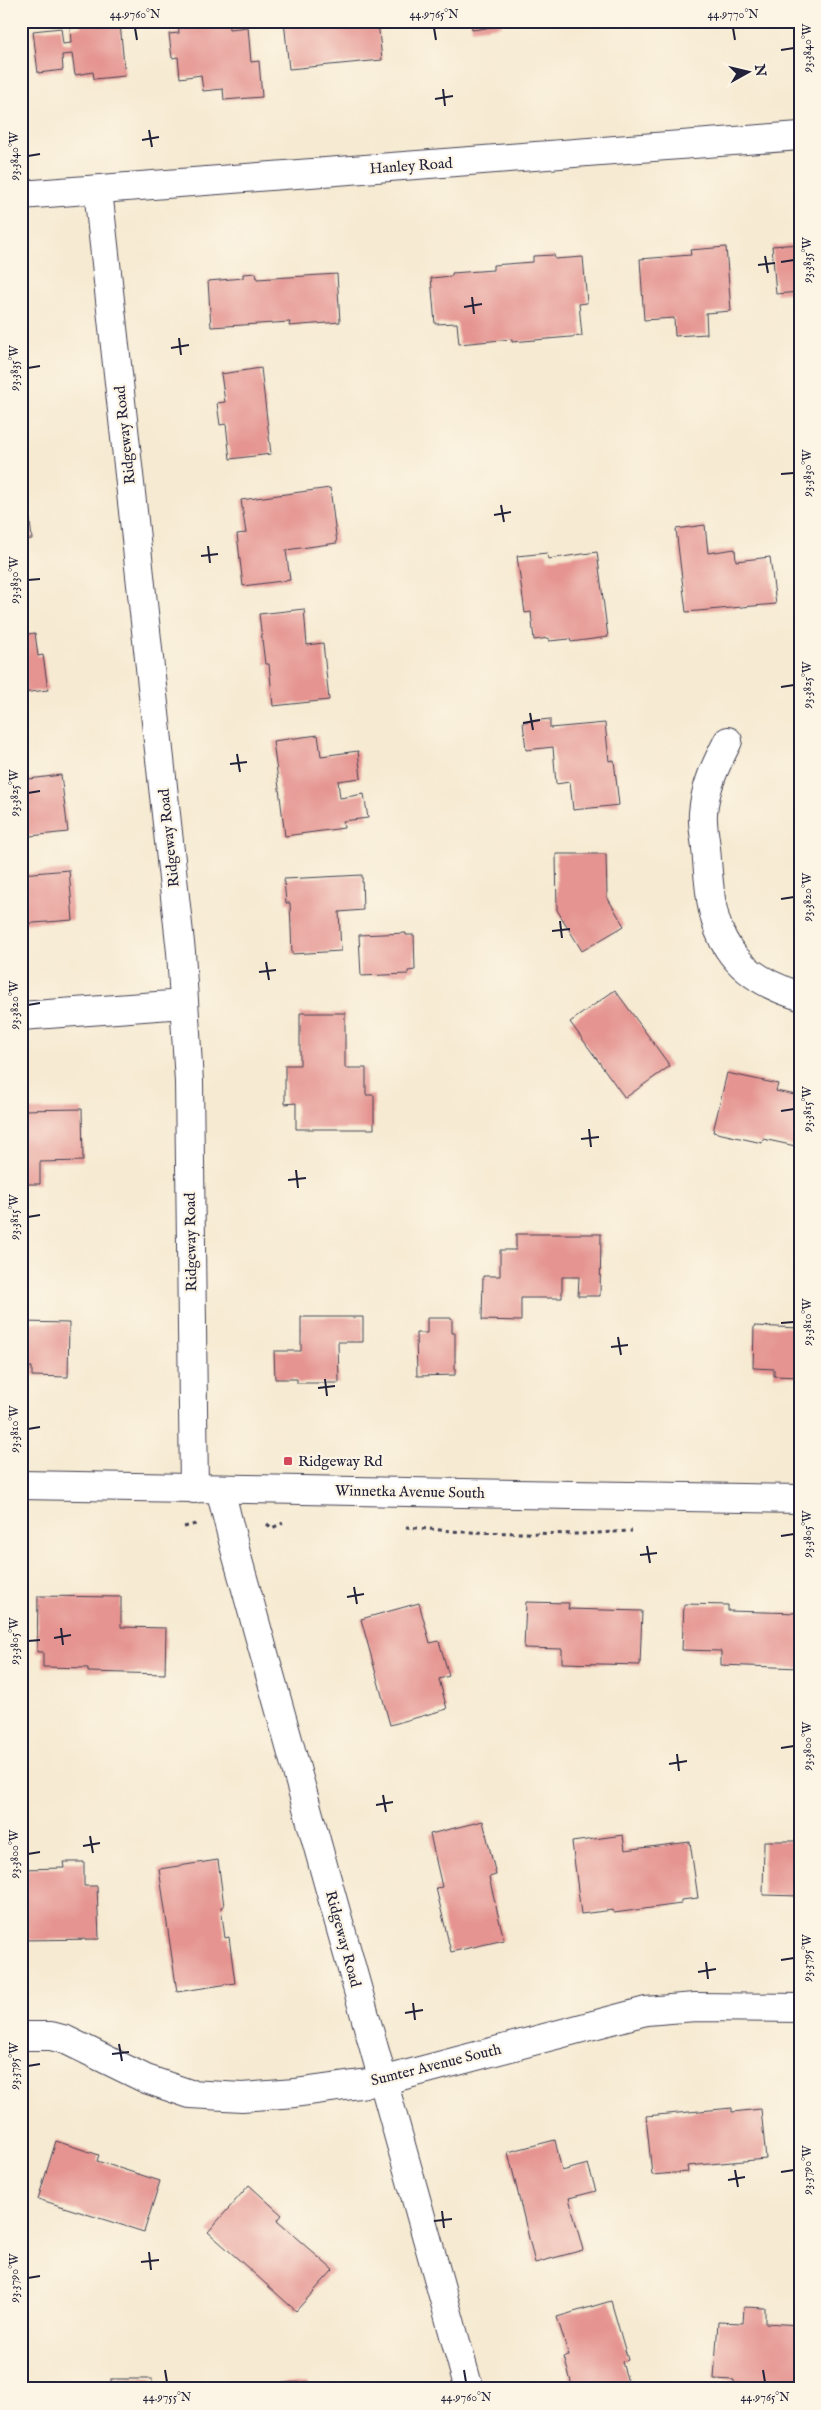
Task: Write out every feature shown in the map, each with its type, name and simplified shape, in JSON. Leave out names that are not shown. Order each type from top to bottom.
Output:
[{"type":"street","name":"Hanley Road","points":[[21,195],[800,136]]},
{"type":"street","name":"Ridgeway Road","points":[[98,190],[181,952],[189,1082],[207,1489],[236,1553],[469,2389]]},
{"type":"street","points":[[728,741],[712,773],[703,814],[711,898],[717,924],[727,948],[742,965],[764,981],[784,992],[800,996]]},
{"type":"street","points":[[21,1016],[184,1004]]},
{"type":"street","name":"Winnetka Avenue South","points":[[21,1485],[800,1499]]},
{"type":"street","name":"Sumter Avenue South","points":[[21,2036],[51,2036],[66,2040],[146,2079],[190,2094],[242,2097],[295,2093],[382,2081],[646,2011],[695,2007],[800,2008]]},
{"type":"building","points":[[80,21],[103,21],[103,25],[120,23],[125,76],[94,79],[93,72],[75,75],[72,54],[62,55],[63,70],[38,73],[33,31],[61,28],[63,44],[71,43],[70,28],[81,27]]},
{"type":"building","points":[[178,21],[228,21],[229,29],[248,27],[251,62],[259,61],[262,97],[224,100],[223,89],[203,91],[201,75],[180,78],[178,57],[172,58],[169,34],[179,33]]},
{"type":"building","points":[[284,21],[378,21],[382,60],[289,69]]},
{"type":"building","points":[[471,21],[500,21],[501,26],[472,30]]},
{"type":"building","points":[[800,244],[800,292],[776,294],[772,246]]},
{"type":"building","points":[[726,247],[731,311],[706,313],[707,334],[675,336],[674,318],[644,320],[640,259],[691,255],[690,250]]},
{"type":"building","points":[[554,255],[555,259],[583,257],[587,303],[579,304],[582,336],[512,342],[512,339],[459,344],[457,323],[435,324],[431,278],[452,276],[452,273],[493,270],[493,265],[533,262],[533,256]]},
{"type":"building","points":[[256,273],[257,279],[337,274],[340,322],[289,326],[290,322],[211,327],[208,281],[243,278],[243,274]]},
{"type":"building","points":[[261,368],[271,454],[230,459],[226,424],[220,425],[217,403],[225,402],[221,374]]},
{"type":"building","points":[[330,488],[337,543],[286,550],[290,580],[243,586],[237,534],[246,533],[241,500]]},
{"type":"building","points":[[28,505],[32,539],[21,540],[21,506]]},
{"type":"building","points":[[705,525],[708,553],[735,549],[736,561],[770,557],[776,604],[686,612],[676,529]]},
{"type":"building","points":[[597,552],[608,637],[571,642],[570,639],[549,641],[549,638],[534,640],[531,612],[525,613],[517,556],[547,553],[548,559]]},
{"type":"building","points":[[21,574],[25,592],[21,593]]},
{"type":"building","points":[[304,609],[307,645],[323,643],[329,700],[273,706],[269,664],[265,664],[259,614]]},
{"type":"building","points":[[35,633],[38,656],[43,655],[48,690],[21,693],[21,635]]},
{"type":"building","points":[[550,719],[550,728],[605,723],[609,761],[614,760],[619,805],[573,810],[570,782],[556,784],[553,747],[526,750],[523,722]]},
{"type":"building","points":[[318,735],[321,756],[358,751],[361,778],[338,781],[340,798],[364,794],[368,818],[343,821],[344,828],[285,836],[273,741]]},
{"type":"building","points":[[61,775],[68,832],[21,837],[21,780]]},
{"type":"building","points":[[556,854],[606,854],[607,897],[624,926],[582,951],[557,910]]},
{"type":"building","points":[[69,870],[73,920],[21,924],[21,874]]},
{"type":"building","points":[[362,875],[363,910],[339,912],[341,951],[292,954],[290,903],[286,903],[284,879]]},
{"type":"building","points":[[406,933],[406,935],[414,935],[415,970],[408,971],[408,974],[361,976],[359,935]]},
{"type":"building","points":[[615,990],[670,1066],[625,1098],[570,1022]]},
{"type":"building","points":[[300,1013],[345,1013],[345,1068],[366,1068],[366,1095],[374,1095],[374,1129],[296,1129],[296,1103],[285,1104],[285,1065],[300,1065]]},
{"type":"building","points":[[727,1073],[778,1084],[776,1091],[800,1096],[800,1147],[763,1139],[762,1143],[713,1132]]},
{"type":"building","points":[[82,1109],[83,1161],[40,1162],[40,1184],[21,1184],[21,1110]]},
{"type":"building","points":[[516,1234],[601,1234],[600,1296],[578,1296],[579,1277],[562,1277],[562,1298],[521,1298],[521,1321],[482,1320],[483,1276],[500,1276],[500,1250],[516,1250]]},
{"type":"building","points":[[301,1317],[363,1317],[363,1342],[338,1342],[339,1383],[297,1383],[297,1379],[275,1379],[274,1351],[301,1351]]},
{"type":"building","points":[[427,1318],[452,1318],[452,1333],[455,1333],[455,1375],[417,1376],[416,1333],[427,1333]]},
{"type":"building","points":[[21,1322],[69,1323],[68,1377],[32,1376],[32,1367],[21,1367]]},
{"type":"building","points":[[754,1326],[800,1328],[800,1377],[774,1376],[774,1369],[753,1368]]},
{"type":"building","points":[[38,1596],[121,1597],[121,1627],[166,1628],[165,1674],[88,1672],[88,1668],[43,1667],[43,1652],[37,1652]]},
{"type":"building","points":[[526,1602],[569,1603],[568,1609],[642,1611],[640,1665],[562,1663],[562,1649],[524,1648]]},
{"type":"building","points":[[419,1603],[430,1643],[439,1641],[449,1676],[439,1679],[447,1709],[390,1725],[361,1619]]},
{"type":"building","points":[[684,1604],[728,1605],[728,1611],[800,1613],[800,1668],[721,1665],[721,1651],[682,1650]]},
{"type":"building","points":[[483,1821],[496,1875],[489,1877],[504,1940],[451,1952],[436,1888],[442,1887],[430,1834]]},
{"type":"building","points":[[623,1835],[625,1850],[690,1842],[698,1898],[681,1900],[681,1904],[614,1913],[613,1910],[581,1914],[572,1842]]},
{"type":"building","points":[[764,1841],[800,1841],[800,1896],[763,1895]]},
{"type":"building","points":[[218,1860],[224,1906],[221,1907],[225,1938],[229,1937],[235,1983],[177,1992],[159,1869]]},
{"type":"building","points":[[63,1862],[84,1862],[84,1886],[97,1886],[99,1939],[21,1940],[21,1869],[64,1868]]},
{"type":"building","points":[[732,2108],[732,2112],[761,2109],[766,2159],[687,2166],[688,2172],[652,2175],[646,2116]]},
{"type":"building","points":[[555,2140],[562,2171],[588,2164],[596,2191],[569,2198],[583,2250],[535,2263],[508,2152]]},
{"type":"building","points":[[56,2141],[99,2155],[97,2161],[160,2181],[144,2232],[38,2199]]},
{"type":"building","points":[[249,2185],[282,2215],[277,2221],[333,2270],[296,2311],[208,2232]]},
{"type":"building","points":[[611,2301],[628,2360],[622,2362],[630,2389],[573,2389],[564,2357],[569,2356],[557,2317]]},
{"type":"building","points":[[744,2307],[765,2308],[765,2323],[800,2325],[800,2382],[797,2382],[796,2387],[734,2383],[734,2380],[714,2379],[718,2322],[743,2323]]},
{"type":"building","points":[[111,2379],[152,2379],[152,2389],[111,2389]]},
{"type":"building","points":[[309,2382],[309,2389],[281,2389],[281,2383]]},
{"type":"place","name":"Ridgeway Rd","points":[[288,1461]]}]
